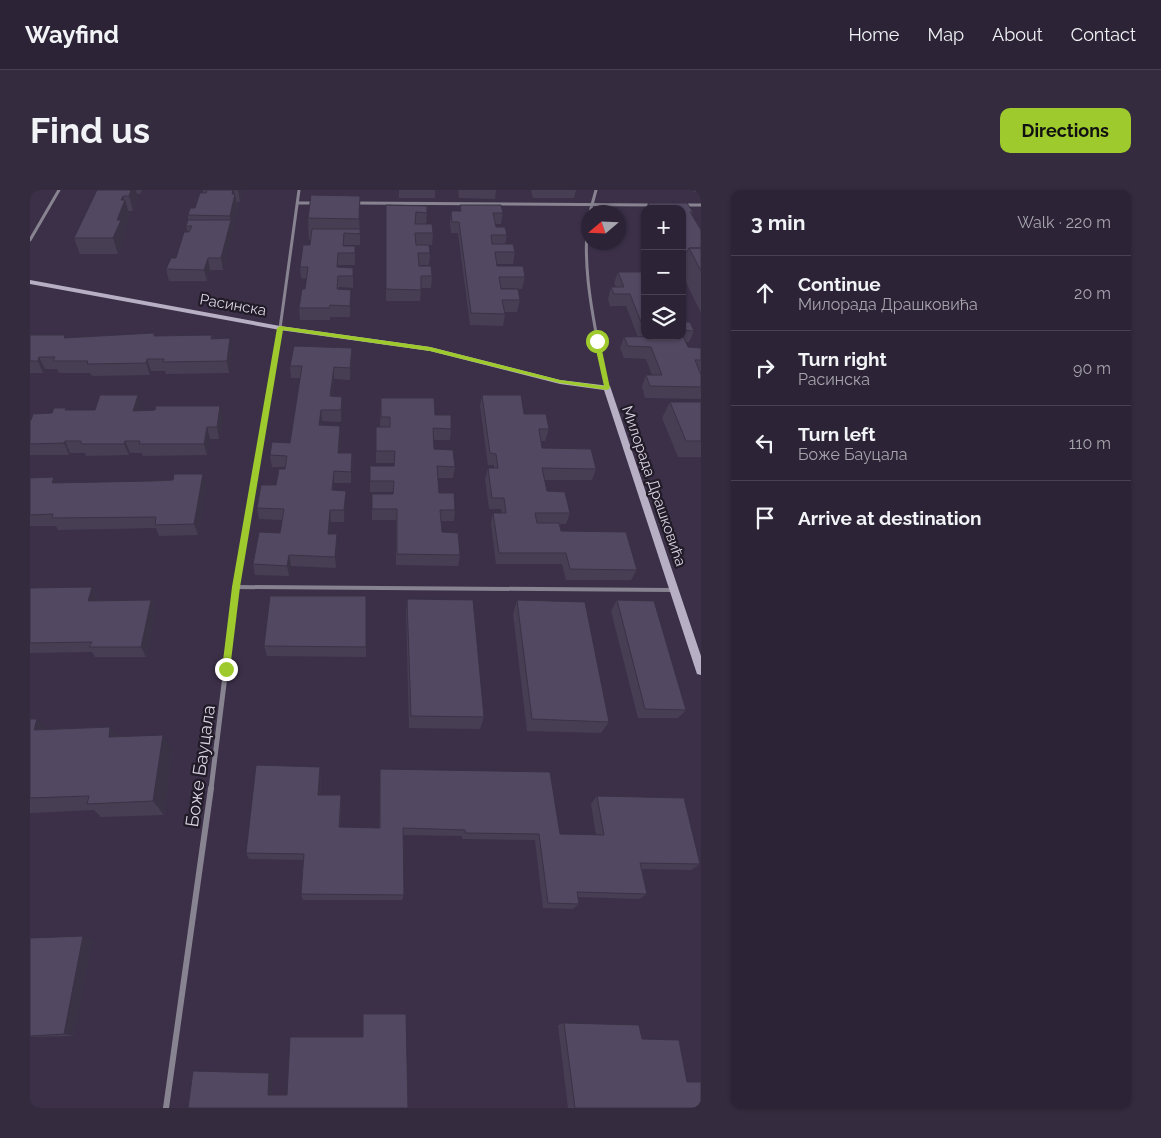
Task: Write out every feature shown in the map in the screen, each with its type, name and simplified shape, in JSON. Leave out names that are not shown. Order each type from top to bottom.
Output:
[{"type":"street","points":[[30,240],[58,190]]},
{"type":"street","name":"Боже Бауцала","points":[[166,1108],[218,741],[236,587],[280,328],[299,190]]},
{"type":"street","points":[[592,204],[596,190]]},
{"type":"street","points":[[298,202],[316,202]]},
{"type":"street","points":[[354,202],[657,205]]},
{"type":"street","points":[[686,205],[701,205]]},
{"type":"street","name":"Милорада Драшковића","points":[[587,250],[597,341],[607,388],[701,671]]},
{"type":"street","name":"Расинска","points":[[30,282],[280,328],[430,349],[560,382],[607,388]]},
{"type":"lane","points":[[236,587],[675,590]]},
{"type":"building","points":[[97,190],[131,190],[129,196],[123,196],[121,200],[125,200],[117,220],[121,220],[113,238],[74,238]]},
{"type":"building","points":[[207,190],[233,190],[232,194],[235,194],[230,216],[188,215],[190,208],[195,208],[200,193],[206,193]]},
{"type":"building","points":[[311,195],[360,196],[359,219],[308,218]]},
{"type":"building","points":[[648,203],[687,203],[701,230],[701,248],[689,248],[686,252],[686,205],[649,205]]},
{"type":"building","points":[[386,205],[427,206],[427,213],[416,212],[415,224],[432,224],[433,233],[415,233],[416,245],[429,245],[430,253],[418,253],[419,266],[431,266],[432,276],[421,276],[421,290],[386,289]]},
{"type":"building","points":[[460,205],[501,205],[503,213],[493,213],[496,227],[505,227],[507,235],[491,235],[492,244],[513,244],[515,252],[495,252],[497,266],[523,266],[525,277],[499,277],[501,289],[518,289],[520,300],[502,300],[505,314],[471,313],[459,222],[452,222],[451,211],[461,211]]},
{"type":"building","points":[[188,220],[231,220],[221,258],[208,258],[204,270],[166,269],[171,258],[176,258],[184,232],[189,232],[192,226],[186,226]]},
{"type":"building","points":[[312,229],[360,229],[360,234],[344,233],[343,246],[355,246],[355,253],[338,253],[337,267],[353,268],[353,276],[338,276],[337,289],[351,290],[350,306],[330,305],[329,308],[299,308],[302,289],[305,289],[308,267],[300,267],[303,245],[310,245]]},
{"type":"building","points":[[689,248],[701,248],[701,271]]},
{"type":"building","points":[[618,272],[641,272],[641,322],[630,294],[614,294],[611,287],[624,287]]},
{"type":"building","points":[[686,322],[690,322],[694,331],[686,330]]},
{"type":"building","points":[[154,333],[154,336],[212,335],[211,339],[230,338],[227,361],[163,362],[164,359],[147,359],[146,363],[87,364],[88,361],[53,361],[55,357],[39,357],[38,361],[30,361],[30,335],[65,335],[64,338]]},
{"type":"building","points":[[624,337],[641,337],[641,340],[685,340],[688,347],[701,348],[701,360],[695,360],[701,375],[701,387],[650,386],[646,375],[662,375],[651,347],[628,346]]},
{"type":"building","points":[[294,346],[352,348],[350,368],[334,367],[330,396],[342,397],[341,410],[321,410],[319,425],[340,426],[338,453],[352,453],[351,472],[334,471],[332,490],[346,491],[344,510],[330,510],[328,534],[337,534],[335,557],[289,555],[287,566],[253,564],[259,532],[280,533],[284,509],[257,508],[261,485],[276,485],[279,469],[285,469],[287,456],[270,455],[272,442],[290,443],[302,366],[290,366]]},
{"type":"building","points":[[100,395],[138,395],[133,411],[155,410],[156,406],[220,406],[217,427],[207,427],[204,444],[139,444],[140,441],[125,441],[124,444],[81,444],[81,441],[65,441],[64,443],[30,444],[30,420],[33,414],[52,413],[54,408],[95,410]]},
{"type":"building","points":[[482,395],[521,395],[524,414],[546,414],[549,429],[539,429],[542,448],[591,449],[596,469],[542,468],[547,491],[565,492],[570,513],[535,513],[537,523],[559,523],[561,531],[626,532],[637,570],[570,569],[566,553],[499,553],[493,513],[506,513],[504,498],[492,498],[488,468],[498,468],[496,454],[490,453]]},
{"type":"building","points":[[381,398],[434,398],[435,415],[451,415],[451,429],[433,428],[434,449],[453,450],[455,467],[437,466],[439,493],[454,493],[455,510],[440,510],[442,532],[458,533],[460,555],[397,554],[397,509],[372,509],[372,494],[393,494],[394,481],[370,481],[370,466],[394,466],[395,451],[376,451],[376,427],[390,427],[390,417],[381,417]]},
{"type":"building","points":[[670,402],[701,402],[701,441],[686,441]]},
{"type":"building","points":[[174,474],[203,474],[194,524],[155,525],[156,517],[52,518],[53,514],[30,515],[30,478],[54,477],[52,483],[152,481],[173,480]]},
{"type":"building","points":[[92,587],[88,601],[151,600],[141,647],[89,647],[92,642],[30,643],[30,588]]},
{"type":"building","points":[[270,596],[366,596],[366,647],[264,646]]},
{"type":"building","points":[[407,599],[473,600],[484,717],[411,716]]},
{"type":"building","points":[[517,600],[585,602],[609,722],[532,719]]},
{"type":"building","points":[[617,600],[654,601],[686,710],[645,709]]},
{"type":"building","points":[[30,719],[37,719],[34,730],[110,727],[109,737],[163,735],[153,801],[87,804],[89,796],[30,798]]},
{"type":"building","points":[[256,765],[320,767],[318,795],[341,795],[339,827],[380,828],[380,769],[550,772],[560,834],[604,835],[597,796],[684,798],[700,864],[640,863],[647,894],[577,892],[579,904],[548,903],[539,834],[465,833],[465,830],[403,828],[404,895],[301,894],[304,854],[246,853]]},
{"type":"building","points":[[83,936],[64,1034],[30,1036],[30,938]]},
{"type":"building","points":[[363,1014],[406,1014],[408,1108],[188,1108],[193,1071],[269,1073],[268,1095],[287,1095],[290,1037],[363,1037]]},
{"type":"building","points":[[564,1023],[639,1025],[642,1039],[679,1040],[687,1082],[701,1082],[701,1108],[575,1108]]},
{"type":"route","points":[[226,669],[236,587],[280,328],[430,349],[560,382],[607,388],[597,341]]}]
